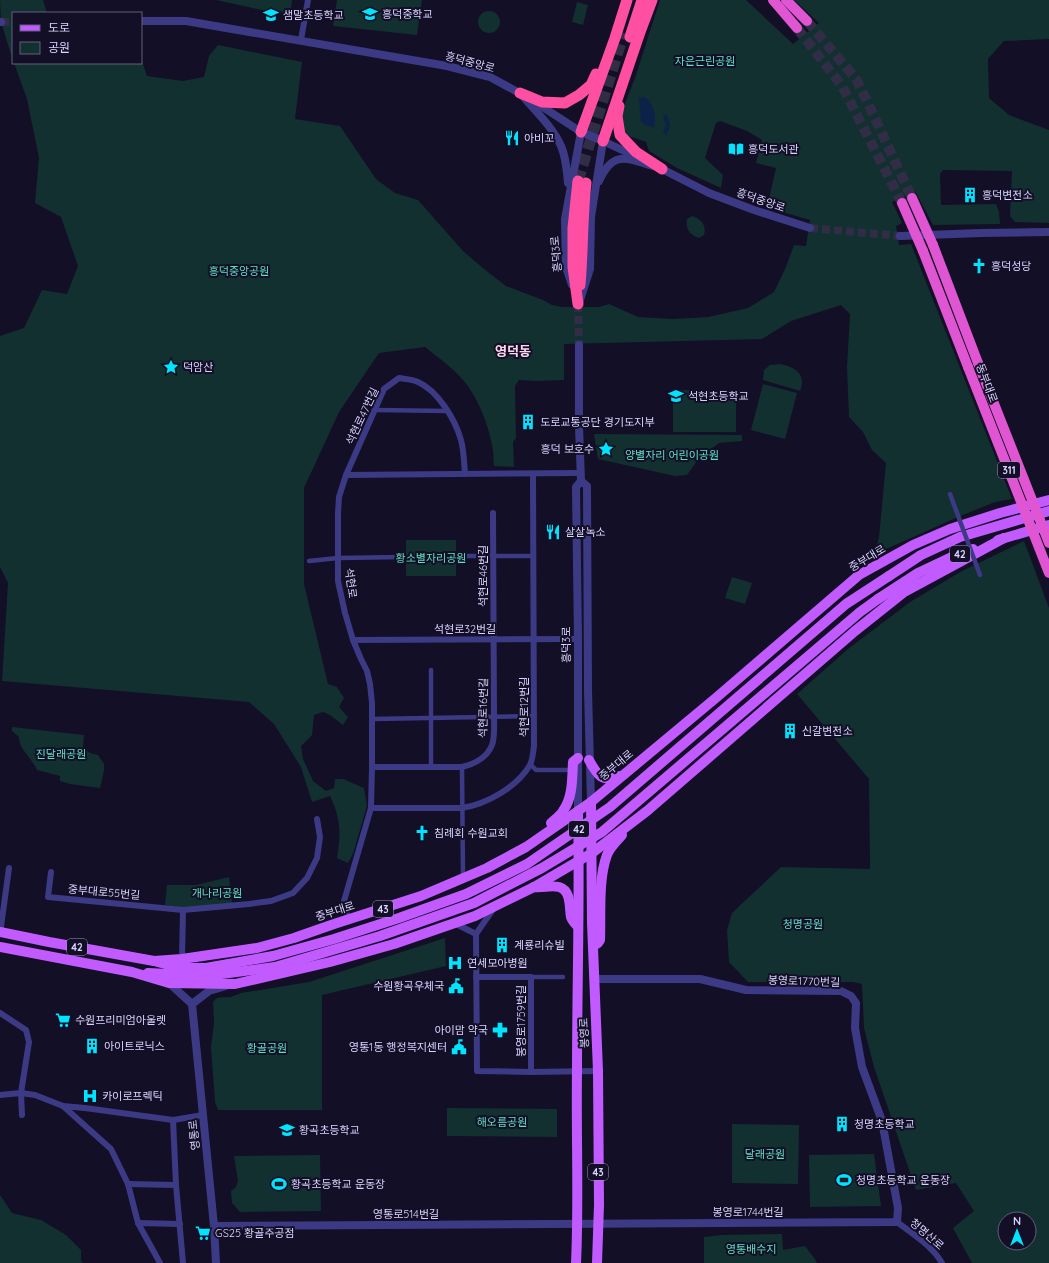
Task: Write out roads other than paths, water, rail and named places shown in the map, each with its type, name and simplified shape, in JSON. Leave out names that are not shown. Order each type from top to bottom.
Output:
[{"type":"highway","points":[[623,36],[627,0]]},
{"type":"highway","points":[[520,93],[542,102],[565,103],[579,95],[591,85],[623,36],[633,0]]},
{"type":"highway","points":[[581,132],[623,36],[642,0]]},
{"type":"highway","points":[[603,141],[652,0]]},
{"type":"highway","points":[[773,0],[797,28]]},
{"type":"highway","points":[[786,0],[807,21]]},
{"type":"highway","points":[[627,70],[617,116],[620,135],[636,152],[662,169]]},
{"type":"highway","points":[[578,304],[582,264],[582,182]]},
{"type":"highway","name":"동부대로","points":[[912,198],[932,245],[1049,543]]},
{"type":"highway","name":"동부대로","points":[[902,203],[923,251],[1049,573]]},
{"type":"main road","name":"중부대로","points":[[154,961],[182,959],[257,948],[294,938],[421,896],[487,868],[527,845],[590,802],[717,697],[859,575],[913,545],[950,529],[1000,513],[1049,500]]},
{"type":"main road","name":"중부대로","points":[[0,932],[154,961],[180,968],[206,968],[273,956],[334,939],[466,894],[527,864],[610,808],[846,604],[921,555],[960,537],[1049,511]]},
{"type":"main road","name":"42","points":[[0,947],[132,972],[206,976],[276,967],[380,936],[474,903],[542,868],[602,832],[860,612],[878,599],[918,573],[956,555],[1004,538],[1049,525]]},
{"type":"main road","points":[[594,946],[600,940],[602,874],[608,854],[615,842],[647,811],[855,631],[904,592],[1004,538]]},
{"type":"main road","points":[[527,845],[562,812],[570,799],[572,762],[578,758]]},
{"type":"main road","points":[[589,760],[595,772],[605,779],[623,774]]},
{"type":"main road","name":"봉영로","points":[[590,802],[592,923],[598,1071],[597,1263]]},
{"type":"main road","name":"봉영로","points":[[576,1263],[576,1072],[579,891],[578,811]]},
{"type":"main road","points":[[534,887],[592,853],[647,811]]},
{"type":"main road","name":"43","points":[[132,972],[169,983],[235,984],[330,962],[394,944],[475,916],[534,887],[558,887],[563,889],[568,896],[571,919],[578,928]]},
{"type":"main road","points":[[579,891],[582,889],[586,891],[586,917],[588,921],[592,923]]},
{"type":"main road","points":[[47,955],[49,942]]},
{"type":"street","points":[[301,40],[308,0]]},
{"type":"street","name":"흥덕중앙로","points":[[142,21],[186,21],[447,66],[490,77],[520,93],[581,132],[662,169],[709,193],[754,210],[810,228]]},
{"type":"street","points":[[520,93],[552,129],[561,146],[567,168],[567,205]]},
{"type":"street","name":"흥덕3로","points":[[578,304],[566,267],[565,219],[581,132]]},
{"type":"street","points":[[578,304],[590,269],[591,217],[603,141]]},
{"type":"street","points":[[594,191],[604,170],[609,164],[616,160],[626,158],[662,169]]},
{"type":"street","points":[[900,236],[1049,232]]},
{"type":"street","name":"흥덕3로","points":[[578,811],[576,487],[581,477],[579,345]]},
{"type":"street","name":"석현로47번길","points":[[346,475],[384,389],[399,378],[417,382],[437,396],[447,410],[461,440],[464,455],[465,474]]},
{"type":"street","points":[[375,410],[447,410]]},
{"type":"street","points":[[346,475],[533,474],[581,477]]},
{"type":"street","name":"석현로12번길","points":[[371,808],[462,808],[479,804],[498,795],[513,784],[530,764],[534,746],[533,474]]},
{"type":"street","name":"석현로","points":[[346,475],[339,497],[337,514],[338,581],[353,640],[367,671],[372,704],[371,808],[344,901],[348,919]]},
{"type":"street","name":"흥덕3로","points":[[581,477],[587,486],[590,802]]},
{"type":"street","points":[[950,494],[980,575]]},
{"type":"street","name":"석현로46번길","points":[[493,513],[494,639]]},
{"type":"street","points":[[460,556],[533,556]]},
{"type":"street","points":[[309,561],[338,558],[402,557]]},
{"type":"street","name":"석현로16번길","points":[[372,767],[462,766],[472,765],[481,760],[492,745],[494,738],[494,639]]},
{"type":"street","name":"석현로32번길","points":[[353,640],[578,639]]},
{"type":"street","points":[[431,670],[432,767]]},
{"type":"street","points":[[372,719],[534,716]]},
{"type":"street","points":[[530,764],[536,770],[572,770]]},
{"type":"street","points":[[462,766],[463,878]]},
{"type":"street","name":"중부대로55번길","points":[[51,872],[48,897],[183,910],[271,901],[293,893],[308,878],[317,858],[320,837],[317,819]]},
{"type":"street","points":[[0,935],[9,868]]},
{"type":"street","points":[[454,923],[476,934],[496,906]]},
{"type":"street","points":[[182,959],[183,910]]},
{"type":"street","name":"봉영로1759번길","points":[[476,934],[477,1071],[598,1071]]},
{"type":"street","name":"봉영로1759번길","points":[[476,977],[531,977],[531,1072]]},
{"type":"street","points":[[531,977],[562,978]]},
{"type":"street","name":"봉영로1770번길","points":[[595,978],[700,978],[746,990],[841,991],[851,996],[856,1003],[855,1028],[862,1067],[882,1121],[898,1208],[897,1222]]},
{"type":"street","points":[[169,983],[192,1004],[209,991],[235,984]]},
{"type":"street","name":"영통로","points":[[192,1004],[214,1226],[216,1263]]},
{"type":"street","points":[[0,1013],[26,1030],[28,1042],[21,1093],[22,1115]]},
{"type":"street","points":[[0,1095],[21,1093],[35,1095],[63,1106],[173,1120],[203,1115]]},
{"type":"street","points":[[63,1106],[111,1149],[128,1184],[138,1223],[160,1263]]},
{"type":"street","points":[[173,1120],[176,1185],[183,1263]]},
{"type":"street","points":[[128,1184],[176,1185]]},
{"type":"street","name":"봉영로1744번길","points":[[598,1224],[897,1222]]},
{"type":"street","name":"청명산로","points":[[897,1222],[934,1252],[942,1263]]},
{"type":"street","points":[[138,1223],[180,1224]]},
{"type":"street","name":"영통로514번길","points":[[214,1226],[598,1224]]},
{"type":"water","points":[[644,97],[648,99],[654,110],[654,128],[641,122],[639,98]]},
{"type":"water","points":[[666,114],[670,125],[666,136],[663,132],[666,125],[663,117]]},
{"type":"tunnel","points":[[807,21],[856,79],[912,198]]},
{"type":"tunnel","points":[[1,22],[12,22]]},
{"type":"tunnel","points":[[797,28],[842,86],[902,203]]},
{"type":"tunnel","points":[[578,181],[624,33]]},
{"type":"tunnel","points":[[810,228],[900,236]]},
{"type":"tunnel","points":[[578,304],[579,345]]},
{"type":"place","name":"흥덕중학교","points":[[370,14]]},
{"type":"place","name":"샘말초등학교","points":[[271,15]]},
{"type":"place","name":"아비꼬","points":[[512,138]]},
{"type":"place","name":"흥덕도서관","points":[[736,149]]},
{"type":"place","name":"흥덕변전소","points":[[970,195]]},
{"type":"place","name":"흥덕성당","points":[[979,266]]},
{"type":"place","name":"덕암산","points":[[171,367]]},
{"type":"place","name":"석현초등학교","points":[[676,396]]},
{"type":"place","name":"도로교통공단 경기도지부","points":[[528,422]]},
{"type":"place","name":"흥덕 보호수","points":[[606,449]]},
{"type":"place","name":"살살녹소","points":[[553,532]]},
{"type":"place","name":"신갈변전소","points":[[790,731]]},
{"type":"place","name":"침례회 수원교회","points":[[422,833]]},
{"type":"place","name":"계룡리슈빌","points":[[502,945]]},
{"type":"place","name":"연세모아병원","points":[[455,963]]},
{"type":"place","name":"수원황곡우체국","points":[[456,986]]},
{"type":"place","name":"수원프리미엄아울렛","points":[[63,1020]]},
{"type":"place","name":"아이맘 약국","points":[[500,1030]]},
{"type":"place","name":"아이트로닉스","points":[[92,1046]]},
{"type":"place","name":"영통1동 행정복지센터","points":[[459,1047]]},
{"type":"place","name":"카이로프렉틱","points":[[90,1096]]},
{"type":"place","name":"청명초등학교","points":[[842,1124]]},
{"type":"place","name":"황곡초등학교","points":[[287,1130]]},
{"type":"place","name":"청명초등학교 운동장","points":[[844,1180]]},
{"type":"place","name":"황곡초등학교 운동장","points":[[279,1184]]},
{"type":"place","name":"GS25 황골주공점","points":[[203,1233]]},
{"type":"district","name":"영덕동","points":[[513,351]]},
{"type":"park label","name":"자은근린공원","points":[[705,61]]},
{"type":"park label","name":"흥덕중앙공원","points":[[239,271]]},
{"type":"park label","name":"양별자리 어린이공원","points":[[672,455]]},
{"type":"park label","name":"황소별자리공원","points":[[431,558]]},
{"type":"park label","name":"진달래공원","points":[[61,754]]},
{"type":"park label","name":"개나리공원","points":[[217,893]]},
{"type":"park label","name":"청명공원","points":[[803,924]]},
{"type":"park label","name":"황골공원","points":[[267,1048]]},
{"type":"park label","name":"해오름공원","points":[[502,1122]]},
{"type":"park label","name":"달래공원","points":[[765,1154]]},
{"type":"park label","name":"영통배수지","points":[[751,1249]]}]
